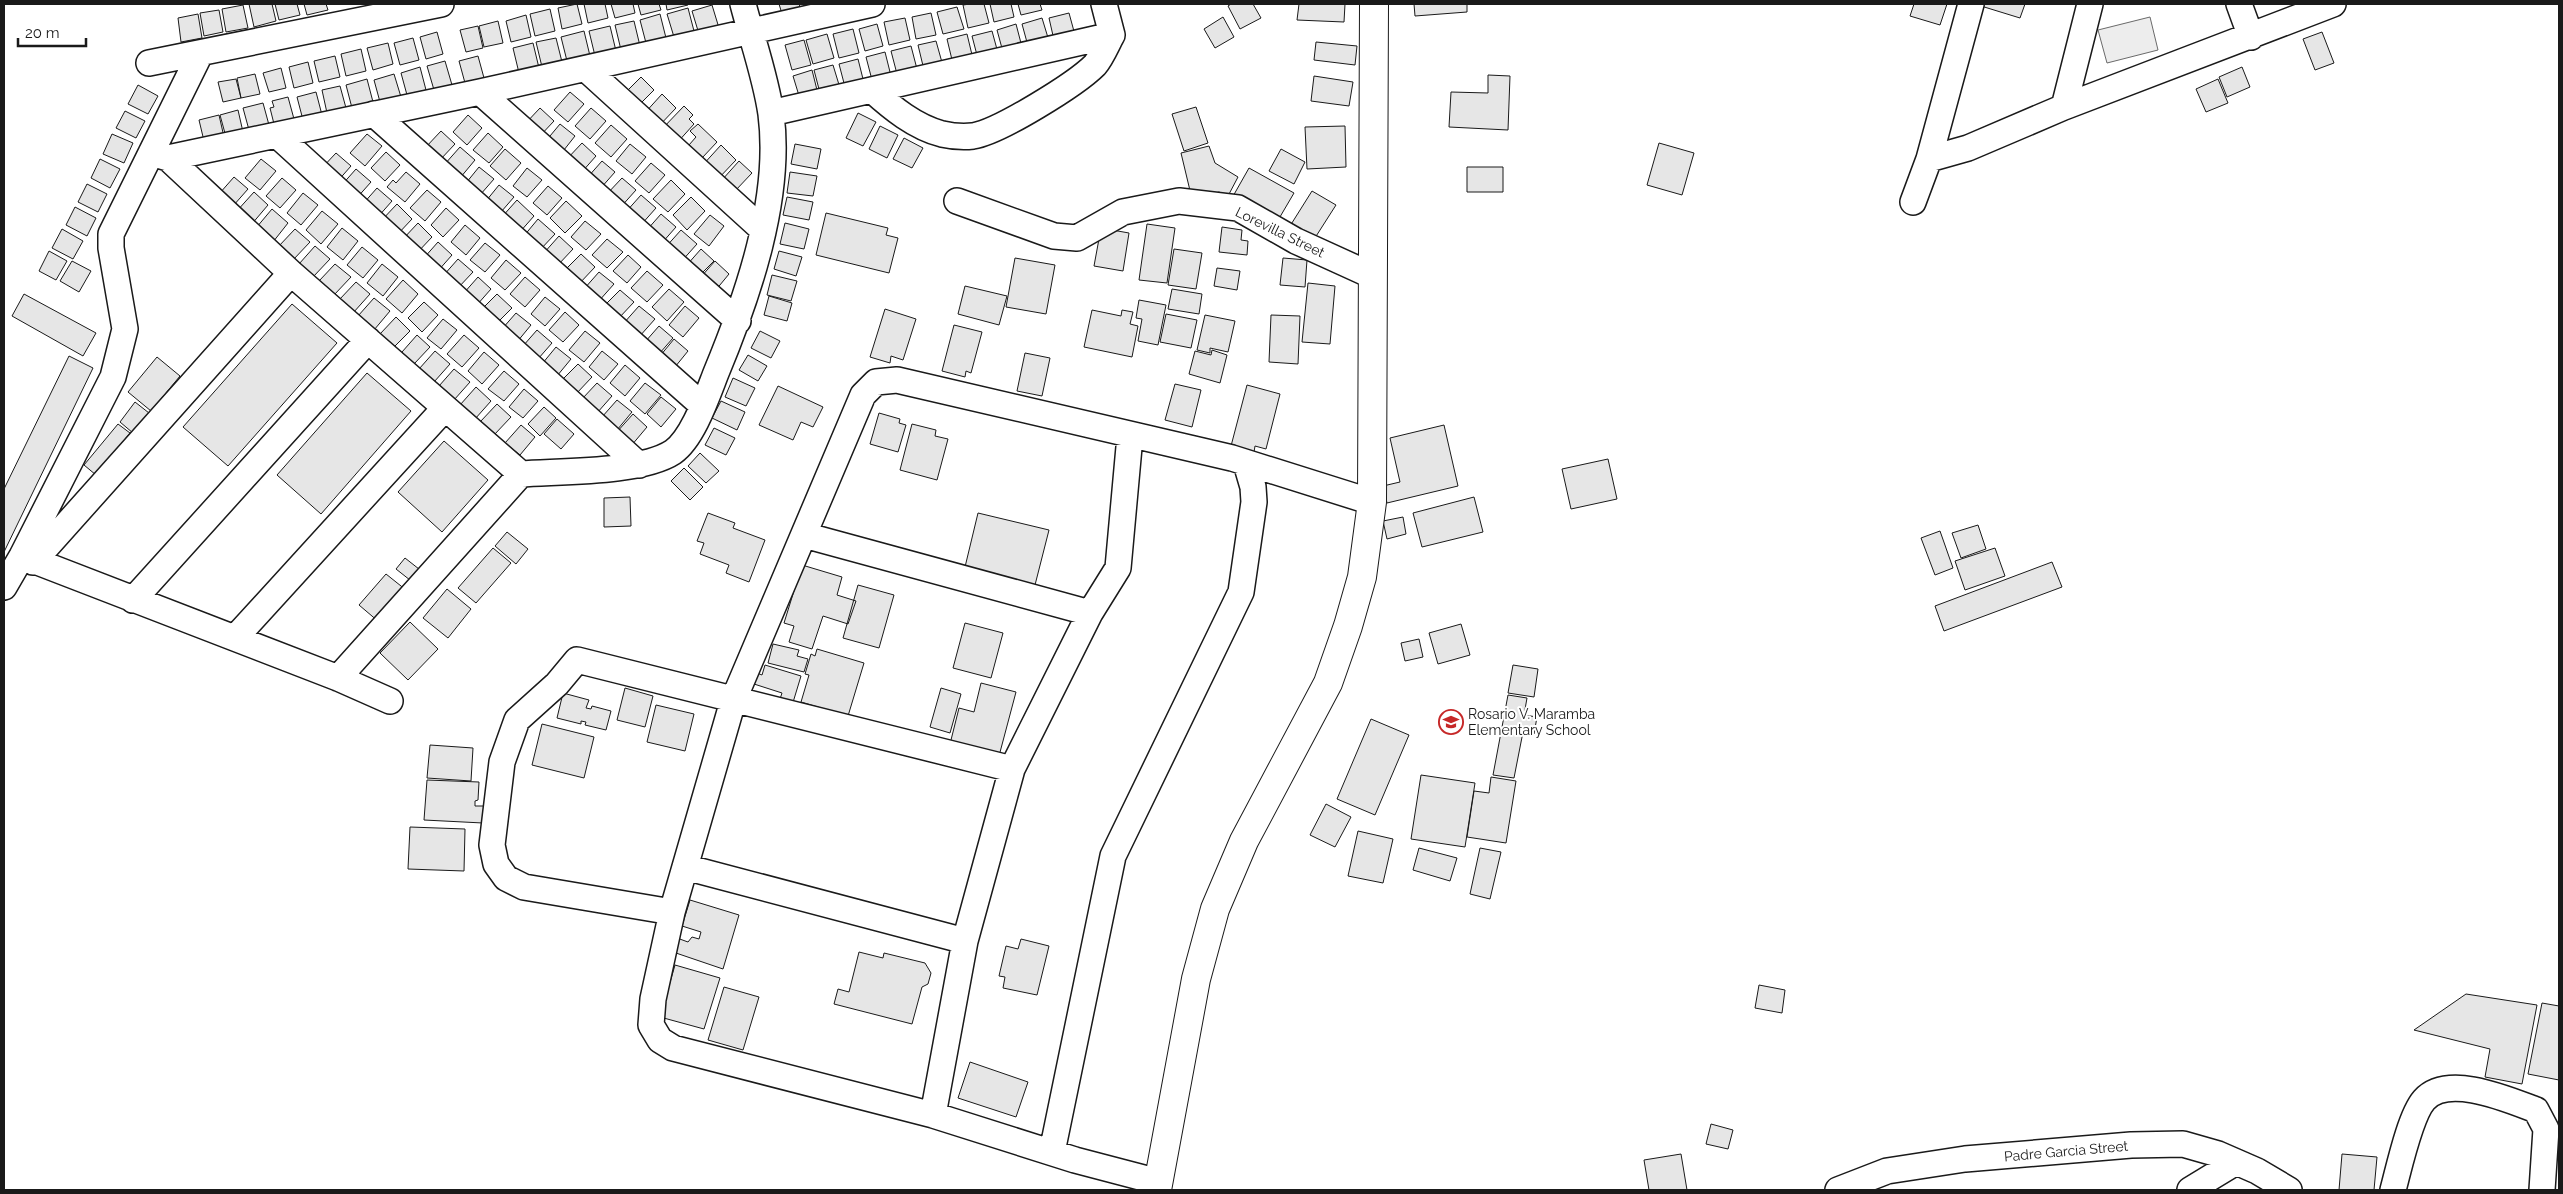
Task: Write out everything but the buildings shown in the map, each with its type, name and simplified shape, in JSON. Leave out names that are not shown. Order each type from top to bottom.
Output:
[{"type":"main road","points":[[1158,1186],[1196,979],[1215,909],[1244,841],[1328,683],[1348,626],[1367,554],[1372,502],[1374,4]]},
{"type":"street","points":[[149,63],[440,4]]},
{"type":"street","points":[[338,678],[521,474],[639,465],[673,452],[686,438],[703,406],[738,321],[763,230],[772,164],[770,113],[743,4]]},
{"type":"street","points":[[159,155],[276,135],[480,92],[872,4]]},
{"type":"street","points":[[872,90],[892,109],[917,124],[943,134],[973,136],[1005,124],[1043,102],[1095,64],[1112,35],[1104,4]]},
{"type":"street","points":[[1913,202],[1929,159],[1971,4]]},
{"type":"street","points":[[2064,107],[2090,4]]},
{"type":"street","points":[[2240,4],[2251,37]]},
{"type":"street","points":[[1929,159],[1968,148],[2064,107],[2333,4]]},
{"type":"street","points":[[770,113],[1112,35]]},
{"type":"street","points":[[28,559],[113,376],[125,329],[111,248],[111,234],[159,155],[200,54]]},
{"type":"street","points":[[586,69],[763,230]]},
{"type":"street","points":[[480,92],[738,321]]},
{"type":"street","points":[[374,114],[703,406]]},
{"type":"street","points":[[276,135],[639,465]]},
{"type":"street","points":[[159,155],[444,409],[521,474]]},
{"type":"street","name":"Lorevilla Street","points":[[957,201],[1054,236],[1077,238],[1123,212],[1179,200],[1238,208],[1296,241],[1373,276]]},
{"type":"street","points":[[4,587],[291,273]]},
{"type":"street","points":[[133,600],[368,340]]},
{"type":"street","points":[[1158,1186],[933,1115],[673,1048],[660,1040],[651,1026],[653,999],[672,912],[733,701],[863,395],[876,382],[897,380],[1246,463],[1372,502]]},
{"type":"street","points":[[235,638],[444,409]]},
{"type":"street","points":[[933,1115],[965,941],[1012,769],[1090,613],[1118,568],[1130,436]]},
{"type":"street","points":[[1052,1152],[1112,856],[1190,703],[1241,592],[1254,502],[1253,486],[1246,463]]},
{"type":"street","points":[[804,535],[1090,613]]},
{"type":"street","points":[[28,559],[338,678],[390,701]]},
{"type":"street","points":[[672,912],[524,886],[506,878],[496,864],[492,845],[502,762],[517,720],[557,684],[577,660],[733,701],[1012,769]]},
{"type":"street","points":[[685,867],[965,941]]},
{"type":"street","points":[[2393,1190],[2410,1129],[2424,1100],[2444,1088],[2488,1092],[2536,1110],[2546,1129],[2542,1190]]},
{"type":"street","name":"Padre Garcia Street","points":[[1838,1190],[1887,1171],[1965,1159],[2131,1145],[2183,1144],[2257,1171],[2289,1190]]},
{"type":"street","points":[[2190,1190],[2236,1162]]},
{"type":"shaded area","points":[[2150,17],[2158,50],[2107,63],[2098,30]]},
{"type":"place","name":"Rosario V. Maramba Elementary School","points":[[1451,722]]}]
